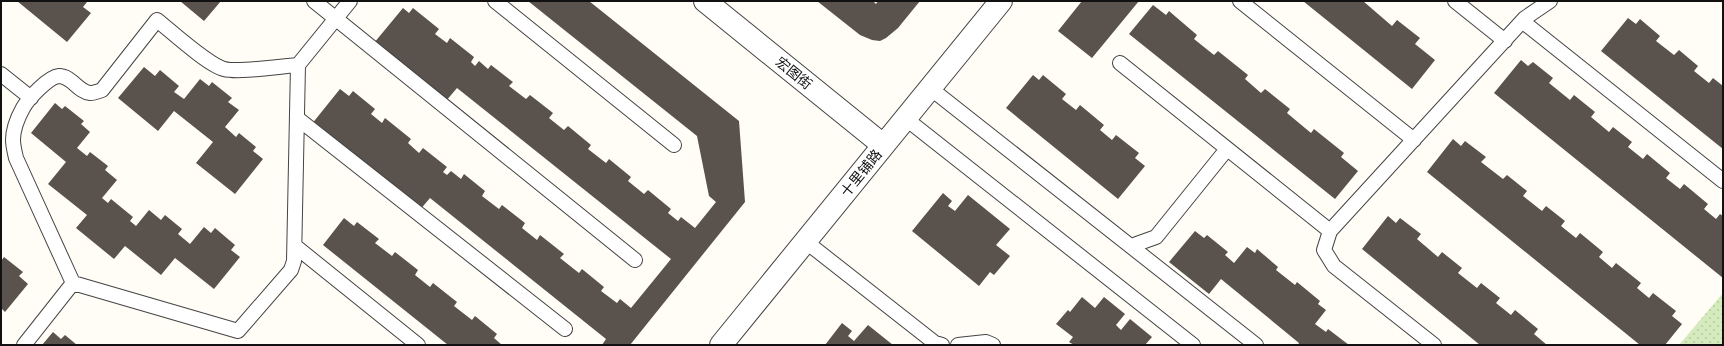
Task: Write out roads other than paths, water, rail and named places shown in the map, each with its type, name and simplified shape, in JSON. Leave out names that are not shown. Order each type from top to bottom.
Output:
[{"type":"street","name":"宏图街","points":[[705,1],[883,145]]},
{"type":"street","name":"十里铺路","points":[[721,345],[1001,1]]},
{"type":"lane","points":[[314,1],[635,260]]},
{"type":"lane","points":[[298,65],[237,70],[224,69],[204,58],[157,20],[102,90],[91,93],[85,91],[65,77],[57,76],[50,79],[23,108],[17,121],[13,140],[16,158],[73,283],[238,331],[291,270],[294,261],[295,246],[298,65],[350,1]]},
{"type":"lane","points":[[495,1],[674,145]]},
{"type":"lane","points":[[1240,1],[1414,140]]},
{"type":"lane","points":[[1455,1],[1505,40]]},
{"type":"lane","points":[[1434,345],[1416,340],[1334,266],[1324,250],[1330,231],[1522,21],[1550,1]]},
{"type":"lane","points":[[1522,21],[1723,181]]},
{"type":"lane","points":[[1120,64],[1330,231]]},
{"type":"lane","points":[[1,74],[31,98]]},
{"type":"lane","points":[[930,88],[1256,345]]},
{"type":"lane","points":[[297,118],[565,329]]},
{"type":"lane","points":[[905,118],[1193,345]]},
{"type":"lane","points":[[1131,246],[1156,237],[1227,149]]},
{"type":"lane","points":[[805,241],[935,343],[942,345]]},
{"type":"lane","points":[[295,246],[418,345]]},
{"type":"lane","points":[[24,345],[73,283]]},
{"type":"lane","points":[[958,345],[986,342],[993,345]]}]
